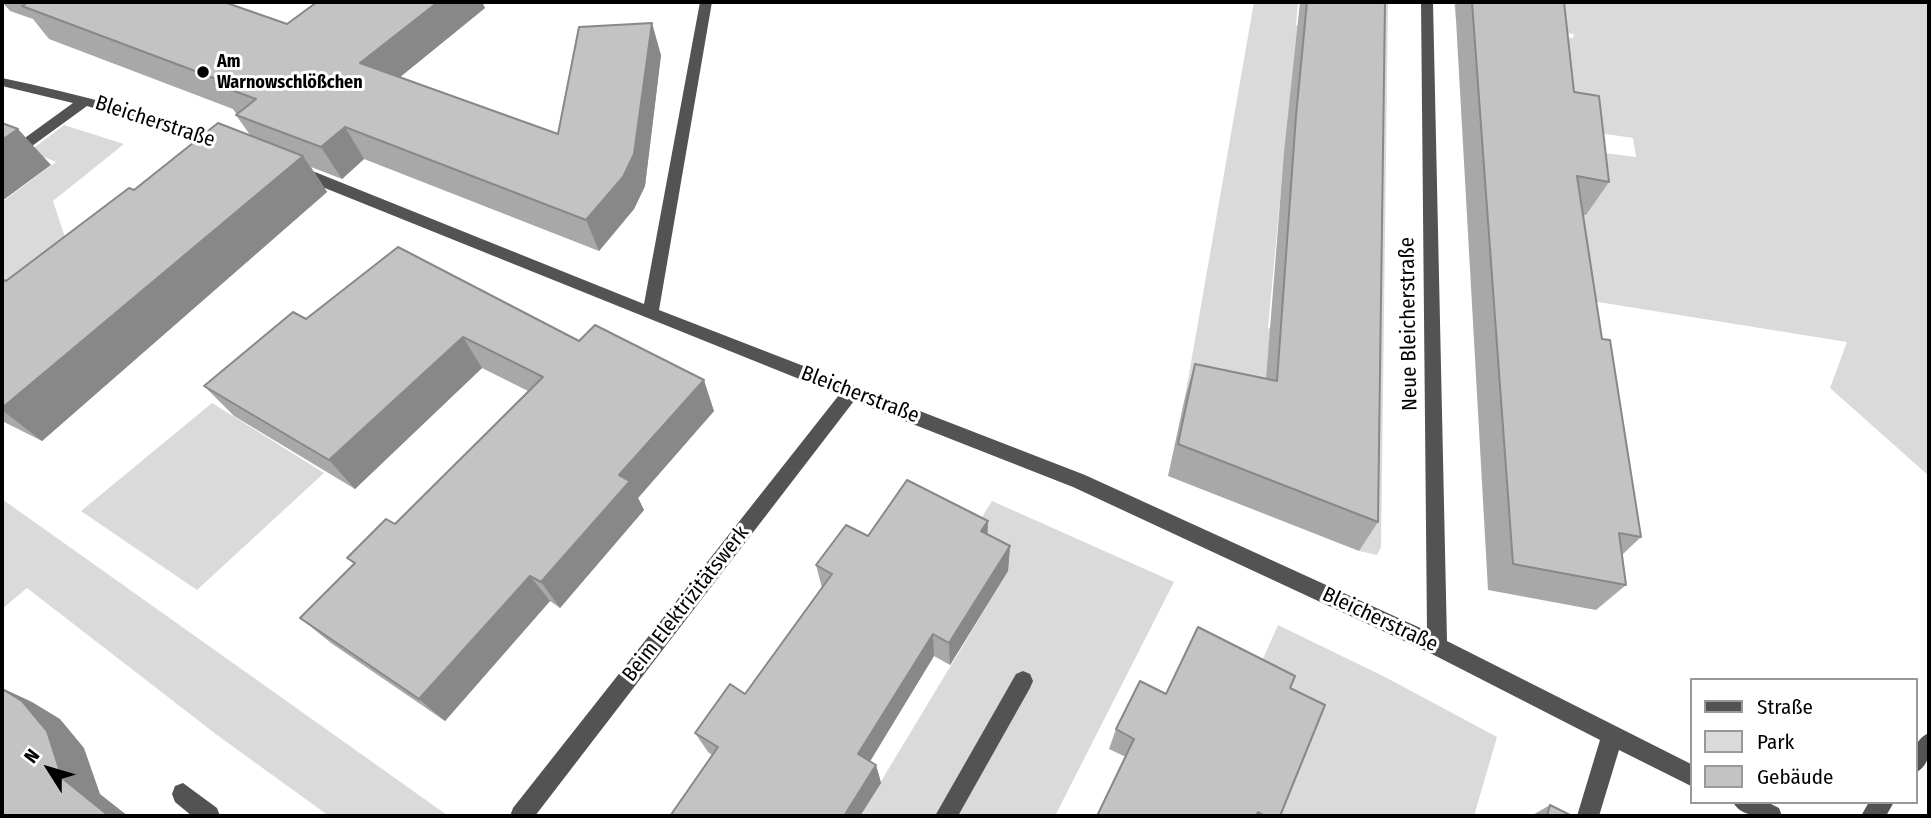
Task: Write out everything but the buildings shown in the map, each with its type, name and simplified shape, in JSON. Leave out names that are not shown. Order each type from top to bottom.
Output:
[{"type":"street","points":[[650,314],[706,2]]},
{"type":"street","name":"Neue Bleicherstraße","points":[[1427,2],[1437,646]]},
{"type":"street","name":"Bleicherstraße","points":[[2,82],[86,100],[164,122],[239,150]]},
{"type":"street","points":[[16,151],[86,100]]},
{"type":"street","name":"Bleicherstraße","points":[[291,168],[650,314],[1079,481],[1437,646],[1689,774]]},
{"type":"street","name":"Beim Elektrizitätswerk","points":[[521,816],[851,392]]},
{"type":"street","points":[[946,816],[1023,681]]},
{"type":"street","points":[[1588,816],[1613,734]]},
{"type":"street","points":[[1917,759],[1929,744]]},
{"type":"street","points":[[183,794],[209,816]]},
{"type":"street","points":[[1748,804],[1771,816]]},
{"type":"green space","points":[[1254,2],[1298,2],[1296,25],[1303,26],[1283,168],[1268,328],[1277,330],[1265,393],[1185,397]]},
{"type":"green space","points":[[1372,2],[1388,2],[1381,547],[1377,555],[1359,551]]},
{"type":"green space","points":[[1454,2],[1929,2],[1929,476],[1830,388],[1847,342],[1567,297],[1544,208],[1586,215],[1566,148],[1636,157],[1633,138],[1551,126],[1549,36],[1573,38],[1574,34],[1456,19]]},
{"type":"green space","points":[[64,125],[124,144],[53,201],[70,252],[2,302],[2,202],[56,162],[30,151]]},
{"type":"green space","points":[[212,403],[324,473],[197,590],[81,511]]},
{"type":"green space","points":[[2,499],[447,815],[329,816],[217,735],[27,588],[2,609]]},
{"type":"green space","points":[[992,501],[1174,582],[1055,816],[860,816],[1008,571],[969,538]]},
{"type":"green space","points":[[1278,625],[1387,678],[1497,737],[1474,816],[1272,816],[1252,683]]},
{"type":"place","name":"Am Warnowschlößchen","points":[[203,72]]}]
